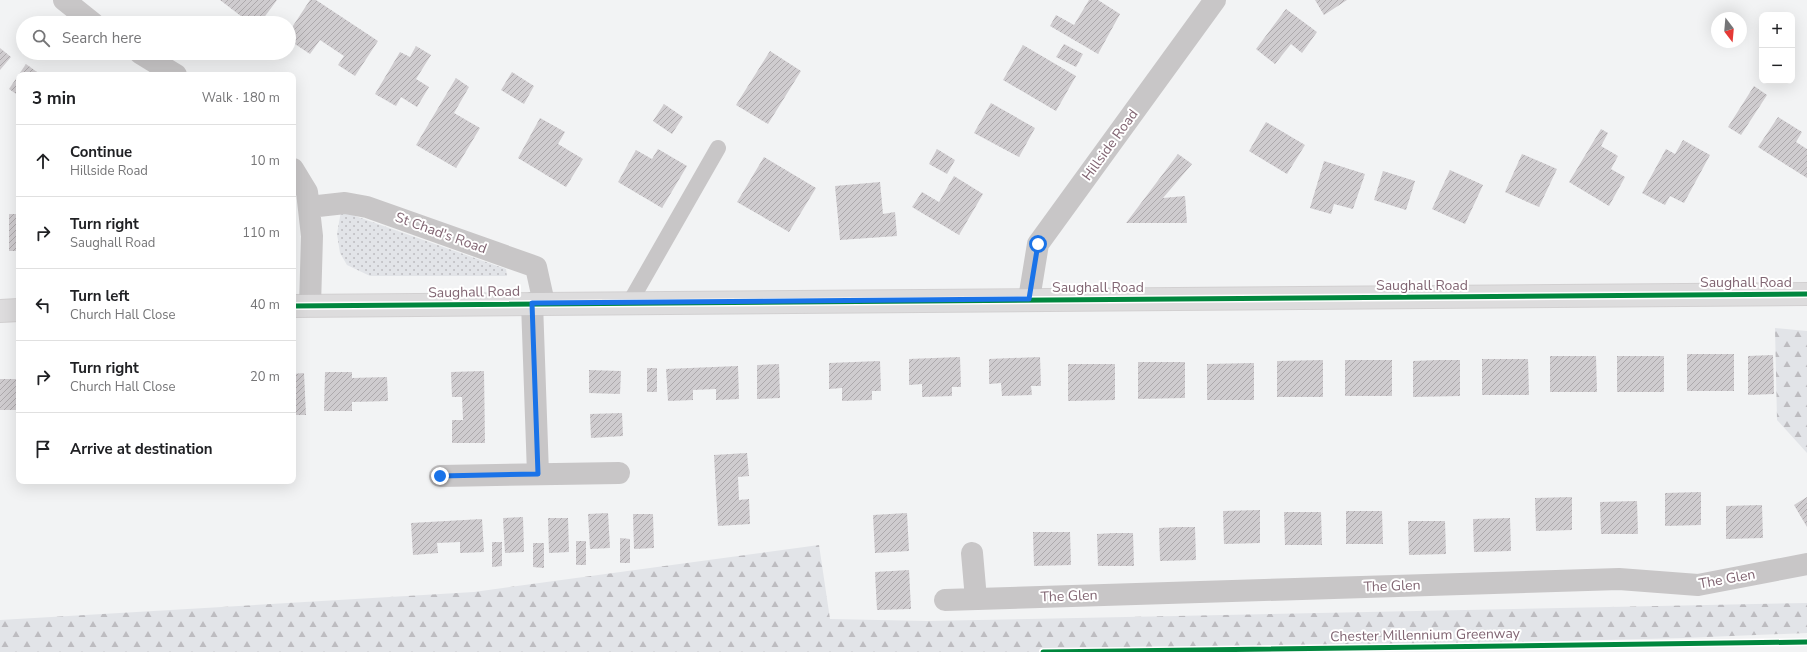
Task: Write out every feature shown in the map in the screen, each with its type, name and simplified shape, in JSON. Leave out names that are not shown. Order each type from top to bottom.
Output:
[{"type":"street","points":[[64,0],[84,16]]},
{"type":"street","name":"Hillside Road","points":[[1029,299],[1038,244],[1215,0]]},
{"type":"street","points":[[151,60],[171,72]]},
{"type":"street","points":[[296,174],[307,192],[312,236],[302,306]]},
{"type":"street","name":"St Chad's Road","points":[[309,207],[345,202],[367,207],[536,267],[538,303]]},
{"type":"street","name":"Saughall Road","points":[[302,306],[630,302],[1807,294]]},
{"type":"street","points":[[538,303],[538,474]]},
{"type":"street","points":[[0,311],[16,310]]},
{"type":"street","points":[[440,476],[619,473]]},
{"type":"street","points":[[972,553],[976,599]]},
{"type":"street","name":"The Glen","points":[[945,600],[1619,579],[1698,585],[1807,564]]},
{"type":"lane","points":[[630,302],[718,148]]},
{"type":"green space","points":[[341,211],[506,269],[507,276],[370,276],[347,265],[340,253],[337,234]]},
{"type":"green space","points":[[1775,328],[1807,331],[1807,453],[1777,420]]},
{"type":"green space","points":[[819,545],[830,619],[927,621],[1807,603],[1807,633],[1683,638],[1113,652],[0,652],[0,620],[474,592]]},
{"type":"building","points":[[220,0],[277,0],[265,16],[241,16]]},
{"type":"building","points":[[310,0],[316,0],[378,41],[355,76],[338,65],[344,56],[320,40],[310,54],[296,45],[296,21]]},
{"type":"building","points":[[1089,0],[1098,0],[1120,14],[1098,54],[1050,26],[1056,15],[1074,25]]},
{"type":"building","points":[[1315,0],[1347,0],[1324,15]]},
{"type":"building","points":[[1286,9],[1317,32],[1302,53],[1291,44],[1275,64],[1256,49]]},
{"type":"building","points":[[1064,44],[1083,54],[1076,67],[1056,57]]},
{"type":"building","points":[[1023,45],[1076,76],[1056,111],[1003,80]]},
{"type":"building","points":[[416,46],[431,55],[416,79],[429,87],[417,107],[401,97],[396,106],[375,94],[400,52],[410,57]]},
{"type":"building","points":[[0,48],[11,57],[0,70]]},
{"type":"building","points":[[770,51],[801,71],[768,124],[736,105]]},
{"type":"building","points":[[26,64],[37,72],[21,72]]},
{"type":"building","points":[[512,72],[534,86],[524,104],[501,90]]},
{"type":"building","points":[[456,78],[469,87],[454,113],[480,128],[456,168],[416,145]]},
{"type":"building","points":[[16,79],[16,94],[9,89]]},
{"type":"building","points":[[1754,86],[1767,95],[1741,135],[1728,127]]},
{"type":"building","points":[[991,103],[1035,128],[1019,157],[974,133]]},
{"type":"building","points":[[664,104],[683,117],[672,134],[653,121]]},
{"type":"building","points":[[1778,117],[1802,132],[1796,142],[1807,149],[1807,178],[1758,147]]},
{"type":"building","points":[[540,118],[565,132],[558,144],[583,159],[566,187],[518,158]]},
{"type":"building","points":[[1266,122],[1305,145],[1287,174],[1249,151]]},
{"type":"building","points":[[1601,129],[1608,133],[1601,146],[1618,156],[1611,169],[1625,177],[1609,206],[1569,182]]},
{"type":"building","points":[[1683,140],[1710,155],[1684,203],[1670,196],[1665,205],[1642,193],[1666,149],[1675,154]]},
{"type":"building","points":[[658,149],[687,166],[662,208],[618,182],[636,150],[652,159]]},
{"type":"building","points":[[937,149],[955,160],[947,174],[929,164]]},
{"type":"building","points":[[1178,154],[1192,164],[1163,198],[1185,196],[1187,223],[1126,223]]},
{"type":"building","points":[[1522,154],[1557,169],[1539,207],[1505,192]]},
{"type":"building","points":[[764,157],[816,188],[789,232],[737,202]]},
{"type":"building","points":[[1324,161],[1365,174],[1353,209],[1334,204],[1331,214],[1310,208]]},
{"type":"building","points":[[1450,170],[1483,185],[1465,224],[1432,209]]},
{"type":"building","points":[[1383,171],[1415,181],[1406,210],[1374,200]]},
{"type":"building","points":[[954,176],[983,194],[959,235],[912,207],[922,192],[939,202]]},
{"type":"building","points":[[880,182],[883,214],[895,212],[897,236],[840,240],[835,186]]},
{"type":"building","points":[[9,214],[16,214],[16,251],[9,251]]},
{"type":"building","points":[[1687,354],[1734,354],[1734,391],[1687,391]]},
{"type":"building","points":[[1773,355],[1774,394],[1748,395],[1748,356]]},
{"type":"building","points":[[1550,356],[1596,356],[1597,392],[1550,392]]},
{"type":"building","points":[[1617,356],[1664,356],[1664,392],[1617,392]]},
{"type":"building","points":[[960,357],[961,387],[952,387],[952,396],[922,397],[922,384],[909,385],[909,359]]},
{"type":"building","points":[[1040,357],[1041,386],[1031,386],[1032,395],[1002,396],[1001,383],[989,384],[989,359]]},
{"type":"building","points":[[1482,359],[1528,359],[1529,395],[1482,395]]},
{"type":"building","points":[[1323,360],[1323,397],[1277,397],[1277,361]]},
{"type":"building","points":[[1345,360],[1392,360],[1392,396],[1345,396]]},
{"type":"building","points":[[1460,360],[1460,396],[1413,397],[1413,361]]},
{"type":"building","points":[[880,361],[881,391],[872,391],[872,400],[842,401],[842,388],[829,389],[829,363]]},
{"type":"building","points":[[1138,362],[1185,362],[1185,398],[1138,399]]},
{"type":"building","points":[[1254,363],[1254,400],[1207,400],[1207,364]]},
{"type":"building","points":[[779,364],[780,398],[757,399],[757,365]]},
{"type":"building","points":[[1068,364],[1115,364],[1115,400],[1068,401]]},
{"type":"building","points":[[738,366],[739,399],[716,400],[716,389],[693,390],[693,400],[668,401],[666,369]]},
{"type":"building","points":[[647,368],[657,368],[657,392],[647,392]]},
{"type":"building","points":[[589,370],[621,371],[620,394],[589,393]]},
{"type":"building","points":[[484,371],[485,443],[452,443],[452,420],[463,420],[462,397],[452,397],[451,372]]},
{"type":"building","points":[[325,372],[352,372],[352,378],[387,377],[388,401],[352,402],[352,411],[324,411]]},
{"type":"building","points":[[304,373],[306,415],[296,415],[296,374]]},
{"type":"building","points":[[0,379],[16,379],[16,410],[0,410]]},
{"type":"building","points":[[622,413],[623,436],[591,438],[590,414]]},
{"type":"building","points":[[747,453],[749,476],[738,477],[739,500],[749,499],[750,524],[718,526],[714,455]]},
{"type":"building","points":[[1701,492],[1701,525],[1665,526],[1665,493]]},
{"type":"building","points":[[1572,497],[1572,530],[1536,531],[1535,498]]},
{"type":"building","points":[[1807,497],[1807,527],[1794,505]]},
{"type":"building","points":[[1637,501],[1638,534],[1601,534],[1600,502]]},
{"type":"building","points":[[1762,505],[1763,538],[1726,539],[1726,506]]},
{"type":"building","points":[[1260,510],[1260,543],[1224,544],[1223,511]]},
{"type":"building","points":[[1346,511],[1382,511],[1383,544],[1346,544]]},
{"type":"building","points":[[1284,512],[1321,512],[1322,545],[1285,545]]},
{"type":"building","points":[[608,513],[610,548],[590,549],[588,514]]},
{"type":"building","points":[[907,513],[909,551],[875,553],[873,515]]},
{"type":"building","points":[[633,514],[653,514],[654,548],[634,549]]},
{"type":"building","points":[[523,517],[524,552],[505,553],[503,518]]},
{"type":"building","points":[[548,518],[568,518],[569,552],[549,553]]},
{"type":"building","points":[[1510,518],[1511,551],[1474,552],[1473,519]]},
{"type":"building","points":[[482,519],[484,552],[460,553],[460,542],[437,543],[438,553],[413,555],[411,523]]},
{"type":"building","points":[[1408,521],[1445,521],[1446,554],[1409,555]]},
{"type":"building","points":[[1195,527],[1196,560],[1160,561],[1159,528]]},
{"type":"building","points":[[1033,532],[1070,532],[1071,565],[1034,566]]},
{"type":"building","points":[[1133,533],[1134,566],[1098,566],[1097,534]]},
{"type":"building","points":[[620,538],[630,539],[630,563],[620,563]]},
{"type":"building","points":[[576,541],[586,541],[586,565],[576,565]]},
{"type":"building","points":[[492,542],[502,542],[502,566],[492,567]]},
{"type":"building","points":[[533,543],[544,543],[544,568],[533,567]]},
{"type":"building","points":[[909,570],[911,609],[877,610],[875,572]]},
{"type":"cycle path","points":[[296,306],[1807,294]]},
{"type":"cycle path","name":"Chester Millennium Greenway","points":[[1043,652],[1807,642]]},
{"type":"route","points":[[440,476],[538,474],[532,303],[1029,299],[1038,244]]}]
